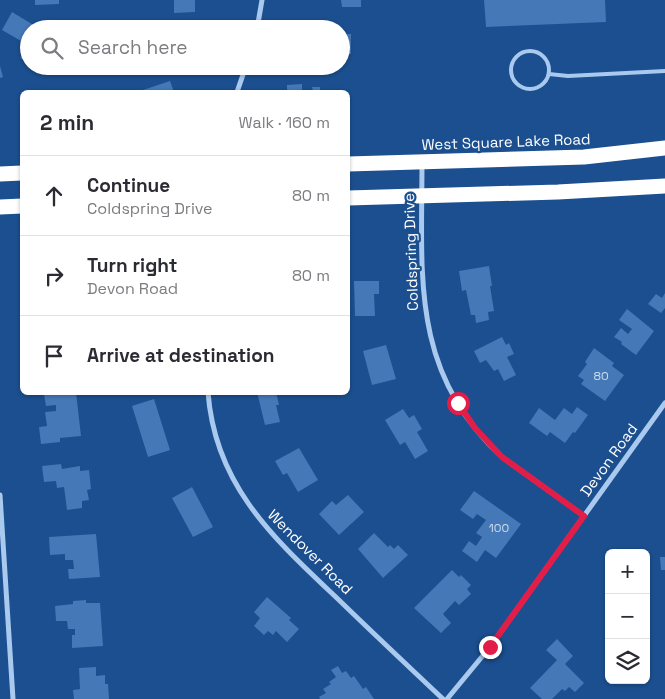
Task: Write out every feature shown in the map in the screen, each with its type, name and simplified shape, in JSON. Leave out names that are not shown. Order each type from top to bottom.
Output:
[{"type":"highway","name":"West Square Lake Road","points":[[350,164],[584,157],[665,148]]},
{"type":"highway","points":[[0,174],[20,173]]},
{"type":"highway","points":[[350,198],[665,186]]},
{"type":"highway","points":[[0,207],[20,206]]},
{"type":"street","points":[[259,20],[262,0]]},
{"type":"street","points":[[238,90],[243,75]]},
{"type":"street","name":"Coldspring Drive","points":[[422,162],[423,301],[429,336],[445,381],[466,416],[491,447],[584,516]]},
{"type":"street","name":"Wendover Road","points":[[208,395],[211,416],[224,459],[239,490],[259,519],[296,559],[445,699]]},
{"type":"street","name":"Devon Road","points":[[445,699],[490,647],[665,403]]},
{"type":"street","points":[[0,495],[14,699]]},
{"type":"lane","points":[[531,51],[543,56],[547,61],[549,74],[547,80],[538,88],[525,89],[515,82],[512,77],[511,65],[519,54],[531,51]]},
{"type":"lane","points":[[549,74],[568,76],[665,71]]},
{"type":"building","points":[[35,0],[59,0],[59,4],[35,5]]},
{"type":"building","points":[[174,0],[195,0],[195,12],[174,13]]},
{"type":"building","points":[[341,0],[361,0],[361,7],[342,7]]},
{"type":"building","points":[[484,0],[605,0],[606,22],[486,27]]},
{"type":"building","points":[[12,12],[25,20],[20,20],[20,40],[2,30]]},
{"type":"building","points":[[350,34],[351,34],[350,54]]},
{"type":"building","points":[[0,66],[3,77],[0,78]]},
{"type":"building","points":[[170,81],[173,90],[143,90]]},
{"type":"building","points":[[302,84],[302,90],[287,90],[287,85]]},
{"type":"building","points":[[312,87],[320,87],[320,90],[313,90]]},
{"type":"building","points":[[489,266],[494,311],[488,312],[489,320],[476,323],[475,315],[471,315],[466,290],[462,291],[459,271]]},
{"type":"building","points":[[354,281],[379,281],[379,294],[374,294],[375,316],[355,316]]},
{"type":"building","points":[[665,293],[665,308],[661,313],[648,304],[656,294],[662,298]]},
{"type":"building","points":[[627,309],[654,331],[636,355],[614,337],[621,328],[628,334],[632,329],[619,320]]},
{"type":"building","points":[[502,337],[506,345],[509,343],[514,354],[507,357],[516,375],[504,381],[498,369],[494,371],[486,360],[480,363],[474,351]]},
{"type":"building","points":[[386,345],[396,379],[372,385],[363,351]]},
{"type":"building","points":[[594,348],[614,363],[612,366],[624,375],[605,401],[581,384],[584,380],[578,376],[587,364],[585,362]]},
{"type":"building","points":[[44,395],[76,395],[81,436],[60,438],[60,442],[41,444],[39,427],[47,426],[45,412],[56,411],[56,405],[46,406]]},
{"type":"building","points":[[258,395],[277,395],[279,405],[276,405],[280,422],[265,425]]},
{"type":"building","points":[[154,399],[170,450],[148,457],[132,406]]},
{"type":"building","points":[[577,407],[588,415],[565,443],[550,432],[547,436],[529,423],[539,408],[555,420],[564,408],[572,414]]},
{"type":"building","points":[[403,409],[409,418],[414,415],[422,429],[417,432],[428,451],[415,459],[405,442],[400,445],[385,420]]},
{"type":"building","points":[[299,448],[318,480],[298,492],[287,473],[283,475],[275,461]]},
{"type":"building","points":[[61,464],[62,469],[80,466],[80,471],[89,470],[91,489],[87,490],[89,500],[82,501],[82,508],[67,510],[64,487],[57,488],[56,481],[44,482],[42,466]]},
{"type":"building","points":[[192,487],[213,527],[193,537],[172,498]]},
{"type":"building","points":[[474,491],[521,524],[496,558],[485,550],[477,562],[462,551],[469,541],[476,546],[482,537],[476,533],[486,520],[477,514],[473,519],[460,510]]},
{"type":"building","points":[[348,495],[364,512],[339,535],[319,514],[332,501],[336,505]]},
{"type":"building","points":[[374,533],[388,547],[390,545],[394,549],[398,545],[408,555],[383,578],[358,549]]},
{"type":"building","points":[[96,534],[100,577],[69,579],[68,569],[74,569],[73,560],[65,560],[65,554],[50,555],[49,537]]},
{"type":"building","points":[[660,557],[665,557],[665,570],[661,570]]},
{"type":"building","points":[[452,570],[459,577],[461,575],[471,585],[467,589],[471,594],[459,605],[455,601],[443,614],[451,623],[441,633],[414,608]]},
{"type":"building","points":[[267,597],[291,618],[289,620],[299,629],[287,642],[276,631],[273,635],[268,631],[264,635],[254,626],[260,618],[254,612]]},
{"type":"building","points":[[86,600],[86,603],[100,603],[103,646],[72,648],[72,635],[75,635],[75,629],[68,629],[67,621],[56,621],[55,606]]},
{"type":"building","points":[[557,639],[573,656],[565,664],[584,683],[575,692],[569,687],[565,691],[562,689],[552,699],[542,699],[530,688],[557,660],[546,650]]},
{"type":"building","points":[[338,666],[342,673],[346,671],[351,678],[354,676],[363,689],[366,687],[374,699],[320,699],[319,697],[326,693],[323,689],[331,684],[329,682],[336,677],[331,670]]},
{"type":"building","points":[[96,667],[96,676],[105,675],[109,699],[74,699],[73,690],[80,689],[79,668]]},
{"type":"route","points":[[458,403],[475,428],[502,457],[584,516],[490,647]]}]
